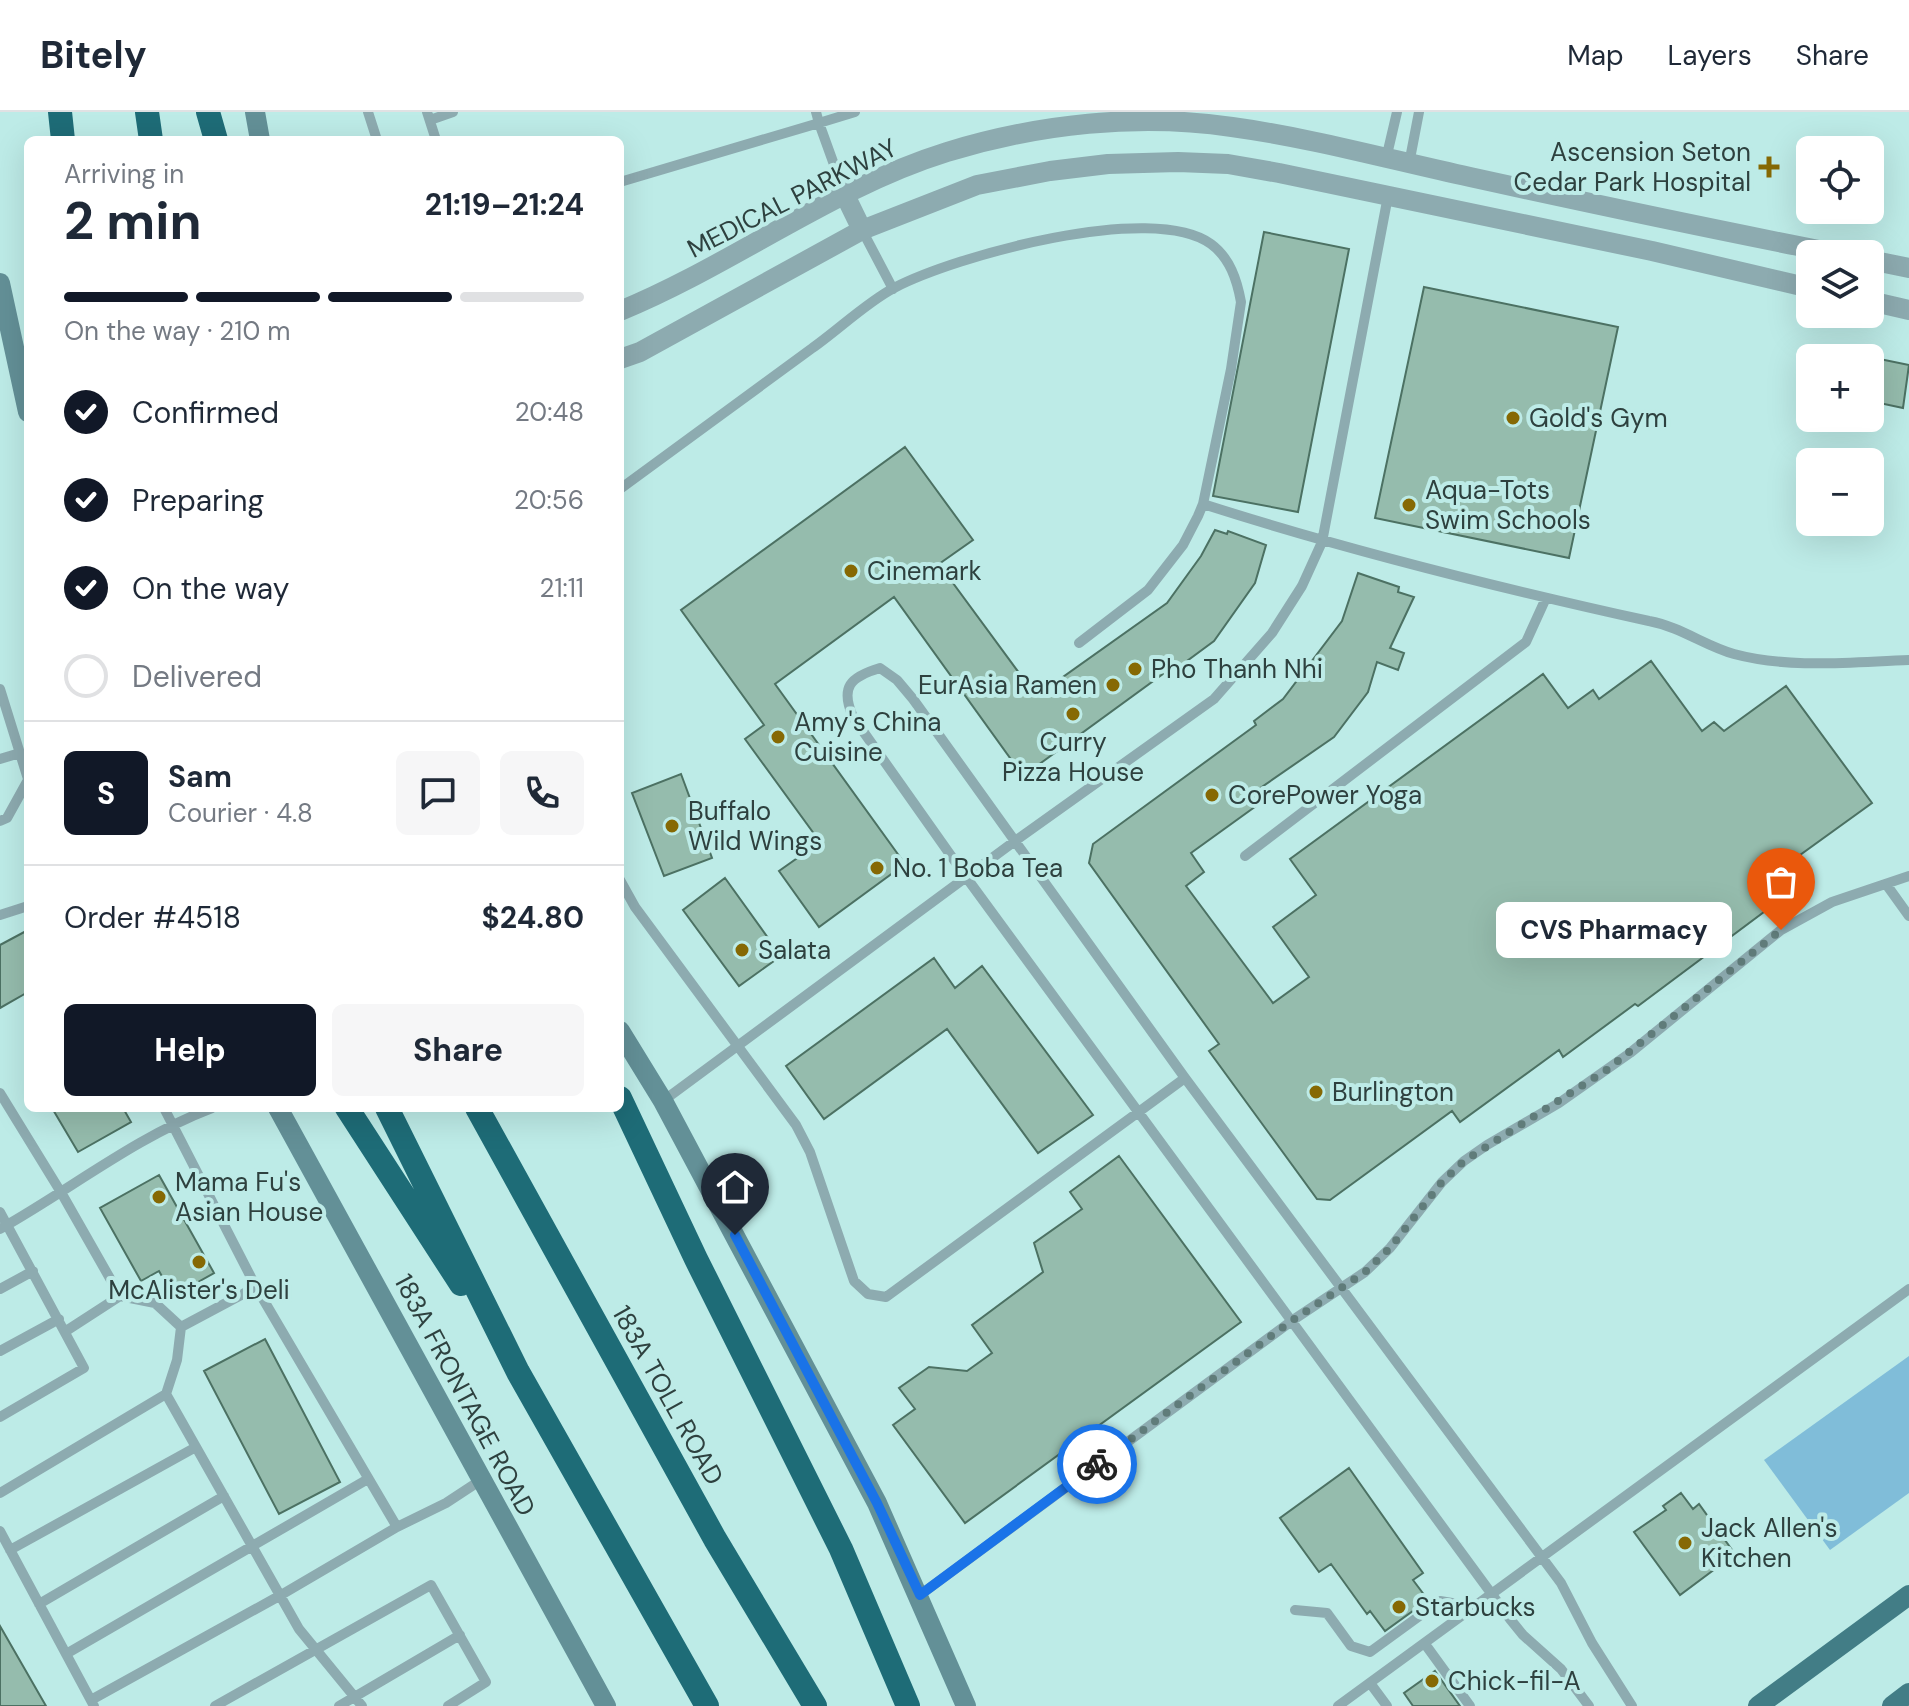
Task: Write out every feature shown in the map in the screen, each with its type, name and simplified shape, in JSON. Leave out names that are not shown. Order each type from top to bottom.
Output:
[{"type":"highway","points":[[60,112],[63,136]]},
{"type":"highway","points":[[147,112],[150,136]]},
{"type":"highway","points":[[208,112],[215,136]]},
{"type":"highway","points":[[624,1106],[696,1259],[841,1549],[908,1706]]},
{"type":"highway","points":[[350,1112],[518,1372]]},
{"type":"highway","points":[[389,1112],[518,1372],[707,1706]]},
{"type":"highway","name":"183A TOLL ROAD","points":[[479,1112],[715,1539],[815,1706]]},
{"type":"main road","points":[[255,112],[259,136]]},
{"type":"main road","points":[[0,283],[24,394]]},
{"type":"main road","points":[[624,1038],[663,1101],[877,1503],[920,1595],[966,1706]]},
{"type":"main road","name":"183A FRONTAGE ROAD","points":[[280,1112],[606,1706]]},
{"type":"main road","points":[[1758,1706],[1909,1595]]},
{"type":"main road","points":[[1892,1706],[1909,1693]]},
{"type":"street","name":"MEDICAL PARKWAY","points":[[624,309],[713,268],[845,195],[946,152],[1011,135],[1126,122],[1180,122],[1232,127],[1796,245]]},
{"type":"street","points":[[1386,159],[1388,196]]},
{"type":"street","points":[[624,358],[640,352],[862,230],[977,185],[1108,164],[1228,164],[1796,285]]},
{"type":"street","points":[[1388,196],[1409,164]]},
{"type":"street","points":[[845,195],[862,230]]},
{"type":"street","points":[[1884,263],[1909,268]]},
{"type":"street","points":[[1884,304],[1909,310]]},
{"type":"lane","points":[[368,112],[376,136]]},
{"type":"lane","points":[[435,136],[428,116],[453,112]]},
{"type":"lane","points":[[624,181],[817,117],[855,112]]},
{"type":"lane","points":[[1386,159],[1397,112]]},
{"type":"lane","points":[[1409,164],[1419,112]]},
{"type":"lane","points":[[817,117],[845,195]]},
{"type":"lane","points":[[663,1101],[1015,841],[1214,699],[1272,633],[1302,586],[1322,542],[1388,196]]},
{"type":"lane","points":[[862,230],[893,289]]},
{"type":"lane","points":[[624,486],[893,289],[1032,241],[1090,233],[1165,230],[1198,237],[1212,244],[1233,271],[1241,302],[1203,504],[1183,545],[1148,590],[1079,643]]},
{"type":"lane","points":[[1203,504],[1322,542],[1546,598],[1672,625],[1732,654],[1800,664],[1909,660]]},
{"type":"lane","points":[[1245,856],[1526,642],[1546,598]]},
{"type":"lane","points":[[1589,1706],[1561,1669],[1523,1635],[1492,1594],[966,877],[853,717],[845,700],[848,686],[861,674],[880,668],[897,680],[913,699],[1185,1078],[1542,1558],[1569,1596],[1592,1643],[1632,1706]]},
{"type":"lane","points":[[0,689],[24,766]]},
{"type":"lane","points":[[0,759],[20,753]]},
{"type":"lane","points":[[0,821],[7,818],[24,787]]},
{"type":"lane","points":[[920,1595],[1293,1320],[1365,1272],[1390,1248],[1442,1182],[1464,1161],[1559,1103],[1619,1061],[1781,930],[1832,902],[1909,876]]},
{"type":"lane","points":[[1886,884],[1909,916]]},
{"type":"lane","points":[[624,887],[635,907],[796,1125],[810,1152],[854,1281],[868,1294],[886,1297],[1185,1078]]},
{"type":"lane","points":[[0,915],[24,907]]},
{"type":"lane","points":[[0,1093],[120,1296]]},
{"type":"lane","points":[[166,1112],[256,1287],[397,1527]]},
{"type":"lane","points":[[4,1227],[173,1123],[202,1112]]},
{"type":"lane","points":[[0,1212],[4,1227],[33,1271],[84,1368],[0,1417]]},
{"type":"lane","points":[[0,1289],[33,1271]]},
{"type":"lane","points":[[181,1327],[256,1287]]},
{"type":"lane","points":[[1338,1706],[1909,1289]]},
{"type":"lane","points":[[66,1331],[120,1296],[155,1303],[181,1327]]},
{"type":"lane","points":[[0,1351],[59,1319]]},
{"type":"lane","points":[[0,1493],[166,1394],[177,1360],[181,1327]]},
{"type":"lane","points":[[166,1394],[299,1629],[359,1701]]},
{"type":"lane","points":[[10,1550],[196,1447]]},
{"type":"lane","points":[[66,1654],[368,1479]]},
{"type":"lane","points":[[0,1531],[92,1703],[397,1527],[446,1503],[481,1480]]},
{"type":"lane","points":[[39,1604],[224,1496]]},
{"type":"lane","points":[[215,1706],[431,1585],[486,1682],[448,1706]]},
{"type":"lane","points":[[1295,1610],[1327,1613],[1351,1646],[1370,1652],[1440,1601],[1452,1603],[1463,1615]]},
{"type":"lane","points":[[339,1706],[359,1701],[460,1635]]},
{"type":"lane","points":[[1425,1644],[1470,1706]]},
{"type":"lane","points":[[1370,1683],[1387,1706]]},
{"type":"water","points":[[1909,1356],[1909,1493],[1830,1550],[1764,1460]]},
{"type":"building","points":[[1264,232],[1349,249],[1298,512],[1213,496]]},
{"type":"building","name":"Gold's Gym","points":[[1424,287],[1618,327],[1569,558],[1375,518]]},
{"type":"building","points":[[1884,360],[1909,365],[1903,408],[1884,404]]},
{"type":"building","points":[[905,447],[973,540],[939,564],[1036,696],[1167,603],[1201,556],[1215,530],[1227,534],[1228,531],[1266,545],[1255,583],[1214,641],[1176,669],[1174,666],[1023,776],[894,597],[775,684],[905,864],[819,927],[779,871],[820,842],[745,739],[764,725],[681,610]]},
{"type":"building","points":[[1358,573],[1399,587],[1398,592],[1414,597],[1390,648],[1404,653],[1398,670],[1377,662],[1368,692],[1334,737],[1256,791],[1263,801],[1191,853],[1204,872],[1186,886],[1273,1003],[1309,977],[1273,927],[1316,895],[1290,859],[1543,674],[1568,708],[1593,690],[1599,699],[1651,661],[1702,731],[1714,722],[1724,731],[1786,686],[1872,803],[1789,863],[1804,882],[1638,1006],[1635,1004],[1563,1057],[1559,1050],[1460,1122],[1452,1111],[1330,1200],[1317,1199],[1209,1051],[1219,1044],[1089,863],[1093,844],[1256,725],[1254,721],[1283,699],[1342,621]]},
{"type":"building","name":"Buffalo Wild Wings","points":[[681,774],[712,858],[664,876],[632,793]]},
{"type":"building","points":[[725,878],[781,956],[739,986],[683,910]]},
{"type":"building","points":[[24,932],[24,994],[0,1008],[0,945]]},
{"type":"building","points":[[934,958],[955,988],[982,966],[1093,1115],[1038,1153],[947,1029],[824,1119],[786,1066]]},
{"type":"building","points":[[54,1112],[125,1112],[131,1122],[78,1152]]},
{"type":"building","points":[[1119,1156],[1241,1322],[965,1523],[893,1425],[915,1409],[899,1388],[929,1367],[967,1371],[992,1353],[972,1325],[1043,1272],[1034,1243],[1082,1209],[1070,1192]]},
{"type":"building","points":[[159,1175],[214,1273],[173,1296],[159,1271],[141,1281],[100,1208]]},
{"type":"building","points":[[265,1339],[340,1482],[279,1514],[204,1371]]},
{"type":"building","points":[[1349,1468],[1423,1573],[1413,1580],[1428,1600],[1385,1631],[1370,1611],[1367,1614],[1331,1564],[1319,1572],[1280,1518]]},
{"type":"building","name":"Jack Allen's Kitchen","points":[[1681,1493],[1693,1509],[1699,1504],[1735,1554],[1680,1595],[1634,1532],[1666,1510],[1663,1506]]},
{"type":"building","points":[[0,1626],[46,1706],[0,1706]]},
{"type":"building","name":"Chick-fil-A","points":[[1435,1671],[1460,1706],[1413,1706],[1404,1693]]},
{"type":"way so far","points":[[1097,1464],[1293,1320],[1365,1272],[1390,1248],[1442,1182],[1464,1161],[1559,1103],[1630,1053],[1781,930]]},
{"type":"place","name":"Ascension Seton Cedar Park Hospital","points":[[1769,167]]},
{"type":"place","name":"Gold's Gym","points":[[1513,418]]},
{"type":"place","name":"Aqua-Tots Swim Schools","points":[[1409,505]]},
{"type":"place","name":"Cinemark","points":[[851,571]]},
{"type":"place","name":"Pho Thanh Nhi","points":[[1135,669]]},
{"type":"place","name":"EurAsia Ramen","points":[[1113,685]]},
{"type":"place","name":"Curry Pizza House","points":[[1073,714]]},
{"type":"place","name":"Amy's China Cuisine","points":[[778,737]]},
{"type":"place","name":"CorePower Yoga","points":[[1212,795]]},
{"type":"place","name":"Buffalo Wild Wings","points":[[672,826]]},
{"type":"place","name":"No. 1 Boba Tea","points":[[877,868]]},
{"type":"place","name":"CVS Pharmacy","points":[[1781,930]]},
{"type":"place","name":"Salata","points":[[742,950]]},
{"type":"place","name":"Burlington","points":[[1316,1092]]},
{"type":"place","name":"Mama Fu's Asian House","points":[[159,1197]]},
{"type":"place","name":"McAlister's Deli","points":[[199,1262]]},
{"type":"place","name":"Jack Allen's Kitchen","points":[[1685,1543]]},
{"type":"place","name":"Starbucks","points":[[1399,1607]]},
{"type":"place","name":"Chick-fil-A","points":[[1432,1681]]},
{"type":"route","points":[[735,1235],[877,1503],[920,1595],[1097,1464]]}]
